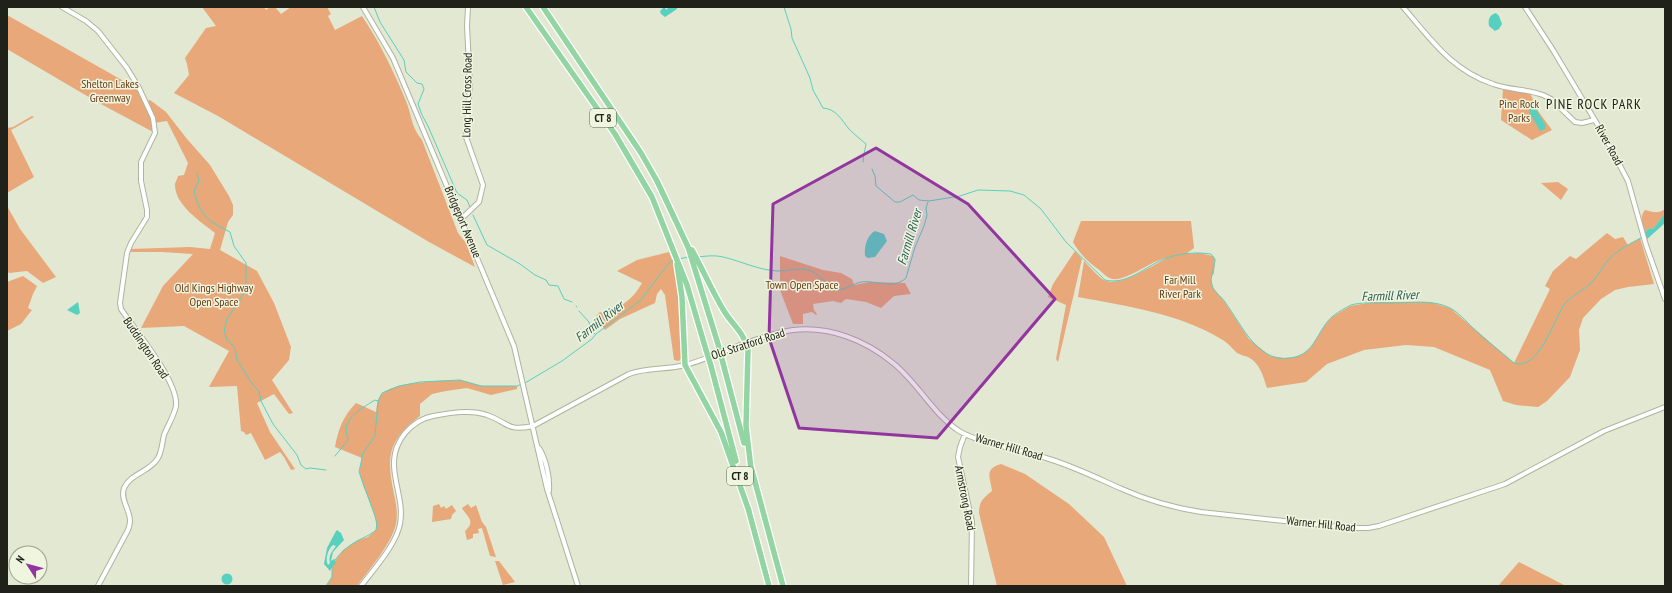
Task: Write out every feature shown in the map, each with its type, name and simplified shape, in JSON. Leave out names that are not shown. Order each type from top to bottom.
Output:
[{"type":"highway","name":"CT 8","points":[[526,7],[615,134],[652,197],[669,236],[711,366],[769,586]]},
{"type":"highway","name":"CT 8","points":[[543,7],[641,153],[661,188],[682,232],[695,268],[718,344],[784,586]]},
{"type":"highway","points":[[682,232],[724,311],[747,343],[746,435],[751,469]]},
{"type":"highway","points":[[680,269],[686,366],[721,432],[749,511]]},
{"type":"street","name":"Buddington Road","points":[[62,7],[86,21],[98,31],[133,78],[153,118],[155,133],[141,162],[141,181],[147,217],[131,243],[127,253],[120,309],[168,378],[176,401],[176,407],[164,436],[162,450],[158,459],[148,468],[136,474],[124,489],[123,495],[130,520],[128,530],[98,586]]},
{"type":"street","name":"Bridgeport Avenue","points":[[363,7],[393,58],[462,219],[514,346],[538,447],[543,456],[547,470],[549,492],[559,530],[578,586]]},
{"type":"street","name":"Long Hill Cross Road","points":[[462,219],[479,202],[483,185],[466,137],[470,85],[467,26],[468,7]]},
{"type":"street","points":[[1403,7],[1441,51],[1463,70],[1492,84],[1544,95],[1551,99],[1575,122],[1582,123],[1594,120]]},
{"type":"street","name":"River Road","points":[[1525,7],[1606,137],[1628,181],[1664,298]]},
{"type":"street","name":"Old Stratford Road","points":[[533,426],[629,374],[642,370],[686,366],[747,343],[792,330],[826,331],[854,338],[875,350],[897,366],[917,386],[944,419],[965,434]]},
{"type":"street","name":"Warner Hill Road","points":[[965,434],[1052,460],[1083,471],[1128,491],[1178,507],[1214,513],[1363,528],[1391,522],[1506,484],[1604,431],[1665,407]]},
{"type":"street","points":[[361,586],[398,532],[400,512],[393,463],[399,442],[409,429],[416,423],[430,417],[476,412],[487,415],[513,428],[533,426]]},
{"type":"street","name":"Armstrong Road","points":[[965,434],[958,457],[972,522],[972,586]]},
{"type":"highlighted area","points":[[876,148],[968,204],[1055,299],[937,438],[799,428],[769,338],[773,204]]},
{"type":"green space","points":[[202,7],[264,7],[266,10],[270,7],[275,7],[281,14],[291,7],[327,7],[331,14],[328,16],[335,30],[362,16],[381,47],[397,79],[414,126],[422,140],[458,233],[466,243],[475,267],[429,242],[218,116],[174,93],[189,75],[185,58],[206,28],[216,26]]},
{"type":"green space","name":"Shelton Lakes Greenway","points":[[7,15],[136,88],[150,114],[155,133],[99,103],[7,49]]},
{"type":"green space","name":"Pine Rock Parks","points":[[1503,89],[1530,93],[1538,111],[1552,130],[1532,140],[1501,120]]},
{"type":"green space","name":"Old Kings Highway Open Space","points":[[150,100],[166,112],[210,165],[229,196],[233,205],[233,215],[228,222],[220,250],[257,271],[274,303],[291,347],[289,360],[272,380],[293,413],[289,414],[274,394],[257,403],[270,432],[295,469],[291,470],[280,452],[265,460],[251,433],[246,435],[241,431],[237,386],[209,387],[229,351],[184,326],[141,328],[163,286],[193,254],[129,252],[131,249],[190,247],[210,249],[215,233],[196,218],[179,199],[175,184],[178,176],[184,175],[188,163],[167,121],[154,123],[147,101]]},
{"type":"green space","points":[[32,116],[34,117],[11,130],[34,177],[7,193],[7,128],[13,127]]},
{"type":"green space","points":[[1558,182],[1568,189],[1561,200],[1541,183]]},
{"type":"green space","points":[[7,206],[20,229],[56,277],[43,283],[27,271],[9,273],[7,271]]},
{"type":"green space","points":[[1665,209],[1665,213],[1653,229],[1650,228],[1644,233],[1642,215],[1645,210],[1658,212]]},
{"type":"green space","name":"Far Mill River Park","points":[[1081,221],[1191,221],[1194,248],[1186,254],[1200,253],[1213,256],[1215,259],[1214,273],[1211,278],[1213,288],[1224,301],[1249,339],[1270,356],[1284,358],[1295,357],[1303,354],[1311,347],[1332,317],[1350,306],[1374,302],[1430,302],[1450,308],[1514,363],[1550,289],[1545,286],[1553,271],[1570,256],[1576,259],[1607,233],[1615,239],[1623,237],[1628,245],[1640,238],[1654,284],[1615,290],[1601,299],[1583,318],[1579,330],[1580,350],[1570,377],[1547,401],[1538,407],[1516,405],[1503,401],[1490,370],[1434,347],[1406,345],[1364,350],[1327,364],[1306,382],[1267,388],[1258,366],[1252,360],[1237,353],[1225,342],[1204,330],[1170,317],[1151,312],[1078,297],[1084,261],[1096,274],[1104,280],[1110,282],[1136,275],[1167,258],[1154,262],[1126,277],[1119,279],[1109,278],[1087,260],[1073,242]]},
{"type":"green space","points":[[1075,251],[1082,259],[1058,362],[1056,359],[1066,305],[1048,297],[1053,284]]},
{"type":"green space","points":[[669,252],[676,270],[683,356],[679,361],[674,360],[665,295],[661,289],[657,294],[655,303],[620,319],[605,330],[596,316],[600,312],[605,314],[622,305],[630,299],[642,283],[617,271],[637,260]]},
{"type":"green space","name":"Town Open Space","points":[[780,256],[823,270],[841,273],[852,279],[854,285],[870,282],[905,283],[911,294],[894,296],[881,308],[866,302],[846,299],[841,303],[833,301],[813,304],[814,310],[817,314],[816,315],[812,312],[803,314],[803,324],[793,324],[780,290]]},
{"type":"green space","points":[[23,276],[37,286],[28,308],[32,310],[21,324],[7,331],[7,282]]},
{"type":"green space","points":[[460,380],[483,386],[517,386],[517,389],[491,395],[467,388],[446,391],[432,394],[420,404],[420,416],[401,433],[392,450],[390,459],[390,469],[397,516],[396,524],[390,540],[380,556],[357,586],[326,586],[332,577],[332,565],[343,550],[358,540],[368,537],[376,530],[373,509],[360,474],[362,458],[335,447],[344,418],[356,403],[376,412],[381,395],[387,390],[396,387],[406,384],[430,381]]},
{"type":"green space","points":[[1001,464],[1025,474],[1069,504],[1104,537],[1127,586],[997,586],[979,513],[982,500],[992,491],[989,475],[990,472],[995,466]]},
{"type":"green space","points":[[439,504],[441,508],[444,506],[446,509],[452,505],[456,511],[452,515],[451,519],[432,522],[433,506]]},
{"type":"green space","points":[[468,504],[471,508],[476,505],[482,522],[486,527],[496,557],[490,556],[482,528],[478,529],[479,533],[473,534],[473,538],[467,540],[465,531],[470,524],[470,519],[462,508]]},
{"type":"green space","points":[[495,561],[499,561],[515,582],[503,585]]},
{"type":"green space","points":[[1519,562],[1566,586],[1498,586]]},
{"type":"water","points":[[664,7],[667,10],[668,7],[677,7],[677,9],[665,17],[660,11]]},
{"type":"water","points":[[1496,13],[1502,24],[1499,29],[1495,31],[1489,26],[1489,22],[1490,16]]},
{"type":"water","points":[[1534,106],[1546,126],[1545,129],[1540,131],[1529,109]]},
{"type":"water","points":[[1665,213],[1665,223],[1646,240],[1644,233],[1650,228],[1653,229]]},
{"type":"water","points":[[875,231],[884,234],[887,241],[875,257],[868,258],[865,256],[866,245],[868,238]]},
{"type":"water","points":[[78,302],[80,313],[77,315],[67,310]]},
{"type":"water","points":[[337,530],[341,533],[344,540],[333,552],[331,561],[334,559],[336,562],[330,571],[324,564],[327,548]],"holes":[[[333,545],[336,546],[331,554],[330,563],[328,565],[328,552]]]},
{"type":"water","points":[[227,573],[231,575],[233,579],[231,583],[227,585],[223,583],[221,579],[223,575]]},
{"type":"waterway","points":[[374,7],[380,22],[404,60],[406,72],[417,83],[422,84],[424,89],[418,104],[422,115],[457,193],[467,200],[470,207]]},
{"type":"waterway","points":[[784,7],[791,29],[792,38],[810,78],[813,90],[823,108],[835,112],[849,129],[866,144],[863,162]]},
{"type":"waterway","name":"Farmill River","points":[[872,169],[875,176],[876,186],[895,202],[900,202],[913,195],[919,200],[929,201],[960,196],[978,190],[1010,191],[1024,195],[1041,209],[1066,242],[1105,280],[1122,280],[1162,260],[1175,256],[1190,253],[1211,254],[1215,259],[1211,279],[1214,290],[1225,302],[1253,342],[1271,356],[1282,358],[1295,357],[1308,350],[1328,321],[1337,313],[1351,305],[1359,303],[1426,302],[1450,308],[1514,363],[1523,364],[1531,360],[1538,353],[1564,305],[1573,296],[1591,283],[1613,255],[1627,245],[1643,237]]},
{"type":"waterway","points":[[197,173],[199,181],[194,191],[199,207],[210,221],[230,232],[234,246],[246,263],[245,292],[227,319],[224,331],[227,340],[235,348],[237,360],[253,385],[259,391],[261,401],[273,424],[297,455],[301,465],[306,469],[326,470]]},
{"type":"waterway","name":"Farmill River","points":[[698,257],[720,256],[756,267],[777,271],[799,269],[807,270],[820,277],[827,284],[830,290],[846,288],[861,282],[890,284],[901,282],[906,278],[915,247],[924,226],[928,202]]},
{"type":"waterway","points":[[473,215],[487,245],[520,264],[535,275],[546,280],[549,285],[558,286],[564,299],[572,302]]},
{"type":"waterway","name":"Farmill River","points":[[678,259],[689,257]]},
{"type":"waterway","name":"Farmill River","points":[[525,383],[562,361],[641,300],[668,264],[675,259]]},
{"type":"waterway","points":[[579,311],[589,322],[591,331],[595,334]]},
{"type":"waterway","name":"Farmill River","points":[[335,560],[348,547],[376,530],[377,523],[375,516],[359,472],[363,453],[375,436],[378,401],[382,393],[399,386],[420,382],[460,380],[481,386],[517,386],[522,384]]},
{"type":"waterway","points":[[335,456],[348,440],[346,430],[349,421],[366,405],[375,400],[378,401]]},
{"type":"waterway","name":"Farmill River","points":[[326,586],[332,577],[332,570]]},
{"type":"district","name":"PINE ROCK PARK","points":[[1594,104]]}]
